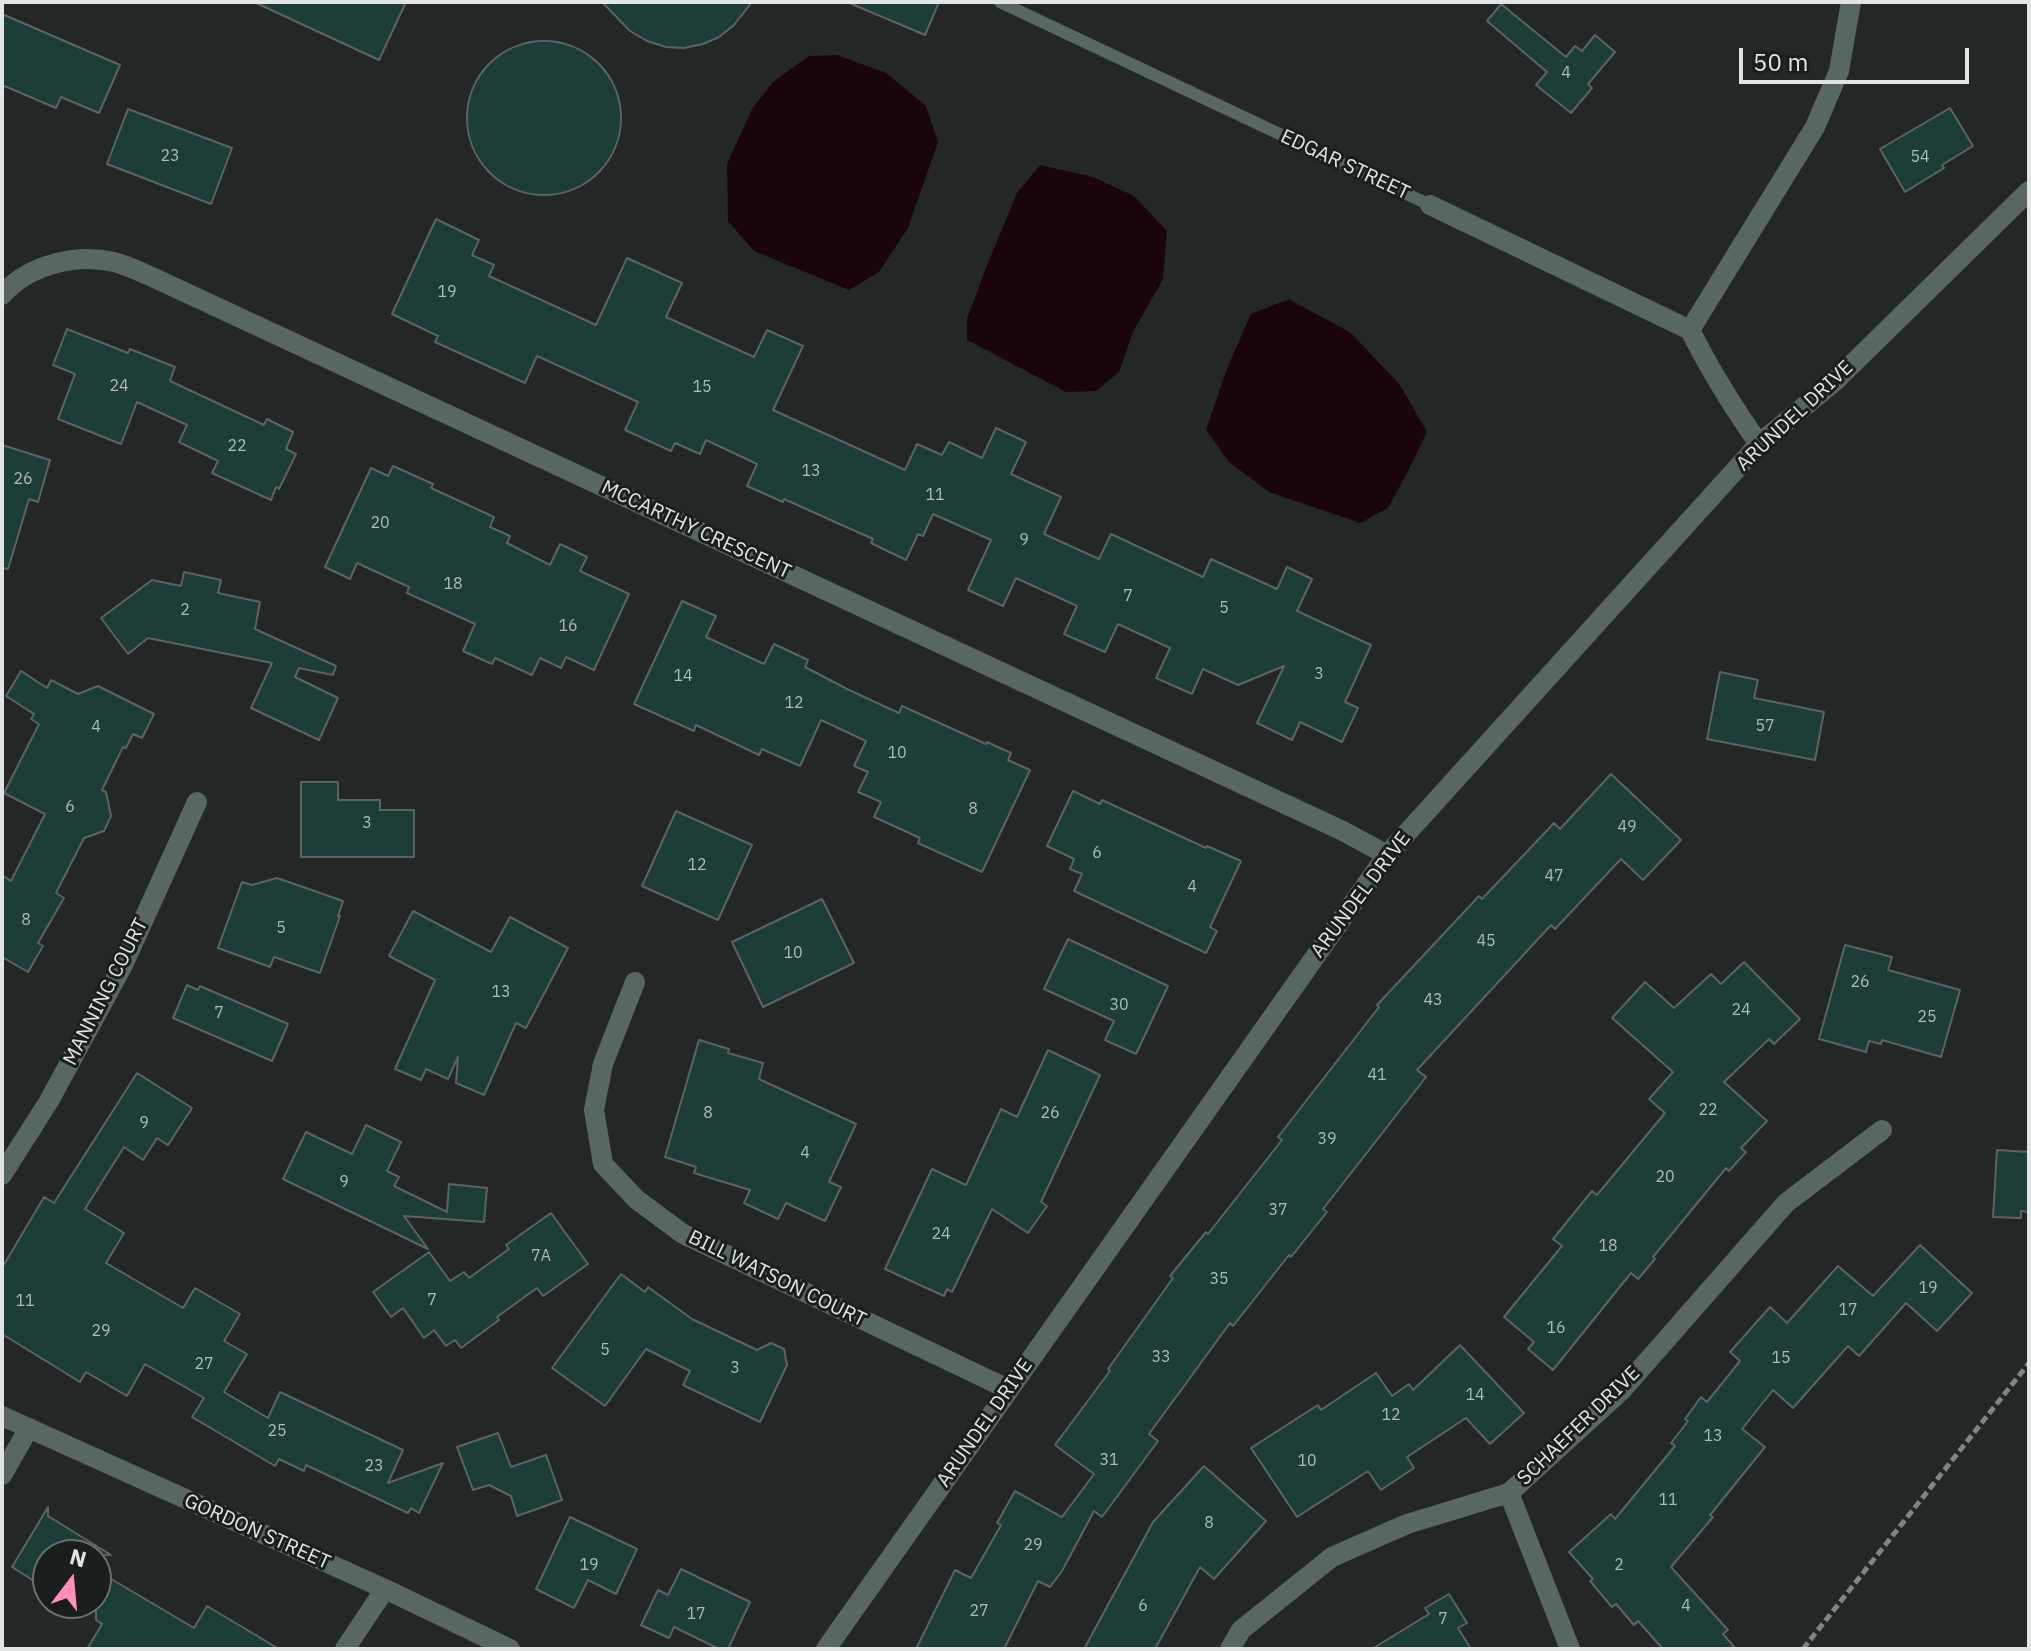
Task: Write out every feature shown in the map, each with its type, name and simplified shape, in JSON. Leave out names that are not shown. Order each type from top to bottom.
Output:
[{"type":"street","points":[[1759,444],[1709,368],[1690,330],[1815,127],[1839,71],[1851,2]]},
{"type":"street","name":"ARUNDEL DRIVE","points":[[826,1649],[1387,855],[1759,444],[1835,381],[2029,191]]},
{"type":"street","name":"EDGAR STREET","points":[[1430,205],[1690,330]]},
{"type":"street","name":"MCCARTHY CRESCENT","points":[[2,295],[13,282],[50,264],[82,259],[114,262],[150,276],[1343,831],[1387,855]]},
{"type":"street","name":"MANNING COURT","points":[[2,1175],[49,1101],[123,965],[197,802]]},
{"type":"street","name":"BILL WATSON COURT","points":[[635,982],[603,1064],[594,1110],[603,1164],[636,1199],[683,1234],[1008,1389]]},
{"type":"street","name":"SCHAEFER DRIVE","points":[[1230,1649],[1241,1630],[1332,1557],[1407,1524],[1509,1493],[1622,1390],[1786,1203],[1882,1130]]},
{"type":"street","name":"GORDON STREET","points":[[2,1416],[385,1589],[510,1649]]},
{"type":"street","points":[[2,1475],[29,1428]]},
{"type":"street","points":[[1509,1493],[1570,1649]]},
{"type":"street","points":[[345,1649],[385,1589]]},
{"type":"lane","name":"EDGAR STREET","points":[[1000,2],[1430,205]]},
{"type":"path","points":[[1803,1649],[2029,1363]]},
{"type":"shaded area","points":[[837,55],[886,73],[926,106],[938,142],[908,228],[879,272],[849,290],[754,251],[728,221],[727,164],[752,109],[773,82],[809,56]]},
{"type":"shaded area","points":[[1040,165],[1093,177],[1134,196],[1167,231],[1163,279],[1133,332],[1119,372],[1096,391],[1066,392],[967,340],[967,319],[1017,193]]},
{"type":"shaded area","points":[[1289,299],[1351,333],[1400,385],[1427,432],[1388,508],[1360,523],[1269,492],[1229,462],[1206,430],[1228,366],[1251,314]]},
{"type":"building","points":[[254,2],[406,2],[379,60]]},
{"type":"building","points":[[602,2],[752,2],[734,25],[719,37],[684,48],[647,41],[630,31]]},
{"type":"building","points":[[847,2],[939,2],[925,35]]},
{"type":"building","points":[[1501,4],[1566,57],[1575,46],[1582,51],[1595,35],[1615,52],[1588,84],[1592,88],[1571,113],[1536,85],[1547,72],[1487,21]]},
{"type":"building","points":[[2,14],[120,65],[99,113],[61,97],[56,108],[2,85]]},
{"type":"building","points":[[544,41],[574,47],[599,63],[615,88],[621,118],[615,148],[599,173],[574,189],[544,195],[514,189],[489,173],[473,148],[467,118],[473,88],[489,63],[514,47]]},
{"type":"building","points":[[1950,108],[1973,146],[1905,192],[1880,149]]},
{"type":"building","points":[[128,109],[232,148],[211,204],[107,164]]},
{"type":"building","points":[[436,219],[479,240],[472,255],[494,265],[489,276],[596,325],[627,258],[682,283],[666,317],[754,357],[767,330],[803,346],[773,410],[905,470],[917,444],[942,455],[949,442],[982,458],[996,428],[1026,442],[1011,474],[1061,497],[1044,534],[1099,559],[1111,534],[1203,577],[1211,559],[1277,589],[1287,567],[1312,579],[1297,611],[1371,645],[1345,702],[1358,708],[1342,742],[1300,722],[1292,740],[1257,723],[1284,666],[1238,685],[1203,669],[1192,694],[1156,678],[1170,648],[1118,624],[1105,652],[1064,634],[1077,606],[1016,578],[1003,606],[968,590],[991,540],[933,514],[923,536],[918,534],[906,560],[871,543],[873,539],[747,486],[757,464],[706,440],[700,454],[675,443],[671,451],[625,430],[638,402],[537,356],[525,383],[435,342],[438,336],[392,314]]},
{"type":"building","points":[[67,329],[175,367],[170,381],[264,425],[267,419],[293,432],[286,449],[296,454],[271,500],[212,473],[218,461],[179,442],[187,425],[137,402],[121,444],[58,419],[75,374],[53,365]]},
{"type":"building","points":[[2,445],[50,460],[38,502],[29,499],[8,569],[2,568]]},
{"type":"building","points":[[393,466],[433,484],[431,488],[494,517],[490,527],[510,536],[507,543],[550,565],[560,544],[587,557],[580,571],[629,594],[594,670],[566,657],[561,668],[540,658],[532,675],[495,658],[492,664],[463,651],[475,624],[407,593],[409,587],[357,563],[350,579],[325,567],[371,468],[388,476]]},
{"type":"building","points":[[184,572],[221,580],[218,593],[260,602],[255,629],[336,666],[333,675],[299,668],[295,677],[338,698],[319,740],[251,708],[272,663],[148,638],[128,654],[101,618],[152,580],[181,586]]},
{"type":"building","points":[[682,601],[716,616],[706,637],[764,664],[774,644],[808,660],[805,667],[849,690],[899,713],[902,706],[987,742],[1011,753],[1008,760],[1030,770],[982,872],[918,843],[920,838],[874,817],[881,802],[858,792],[868,772],[854,766],[866,741],[821,720],[800,766],[762,749],[759,755],[696,725],[694,731],[634,704]]},
{"type":"building","points":[[21,671],[47,688],[51,680],[78,694],[98,686],[154,714],[142,738],[133,734],[126,748],[123,747],[102,790],[106,792],[111,816],[104,831],[84,838],[56,893],[64,898],[38,943],[43,946],[28,972],[2,957],[2,875],[11,881],[45,814],[4,793],[39,724],[31,719],[34,714],[6,696]]},
{"type":"building","points":[[1720,672],[1758,680],[1754,698],[1824,712],[1815,760],[1707,739]]},
{"type":"building","points":[[1611,774],[1681,840],[1643,880],[1621,859],[1555,929],[1551,925],[1417,1070],[1426,1077],[1323,1209],[1327,1212],[1233,1326],[1230,1323],[1149,1434],[1158,1441],[1102,1517],[1094,1511],[1062,1571],[1050,1587],[1038,1581],[1004,1649],[916,1649],[955,1570],[971,1578],[1001,1525],[997,1523],[1015,1491],[1062,1517],[1094,1474],[1055,1445],[1110,1371],[1108,1369],[1173,1278],[1170,1276],[1206,1232],[1208,1234],[1282,1140],[1278,1137],[1379,1007],[1377,1005],[1479,896],[1482,899],[1554,823],[1560,829]]},
{"type":"building","points":[[301,782],[338,782],[338,800],[380,800],[380,810],[414,810],[414,857],[301,857]]},
{"type":"building","points":[[1073,791],[1100,804],[1102,800],[1241,861],[1210,927],[1217,931],[1206,953],[1074,891],[1082,874],[1070,869],[1074,859],[1047,846]]},
{"type":"building","points":[[676,811],[752,845],[718,920],[642,886]]},
{"type":"building","points":[[277,878],[343,901],[320,973],[274,957],[270,967],[218,948],[242,882],[252,885]]},
{"type":"building","points":[[822,899],[854,963],[763,1007],[732,942]]},
{"type":"building","points":[[413,911],[491,952],[510,917],[568,948],[526,1028],[516,1023],[484,1095],[456,1083],[458,1057],[448,1079],[426,1069],[421,1080],[395,1069],[435,980],[389,956]]},
{"type":"building","points":[[1068,939],[1168,986],[1136,1054],[1105,1040],[1114,1021],[1044,989]]},
{"type":"building","points":[[1845,945],[1892,957],[1888,970],[1960,990],[1941,1057],[1882,1040],[1881,1044],[1869,1041],[1866,1052],[1819,1039]]},
{"type":"building","points":[[1744,962],[1800,1019],[1774,1044],[1769,1039],[1724,1082],[1767,1121],[1741,1148],[1746,1152],[1729,1171],[1726,1168],[1638,1279],[1631,1273],[1553,1370],[1528,1349],[1534,1342],[1504,1317],[1562,1246],[1553,1239],[1592,1191],[1597,1195],[1665,1113],[1649,1099],[1673,1072],[1612,1018],[1645,982],[1674,1008],[1711,974],[1721,984]]},
{"type":"building","points":[[187,985],[198,990],[200,986],[288,1024],[272,1061],[173,1018]]},
{"type":"building","points":[[699,1040],[729,1049],[728,1053],[763,1063],[759,1079],[856,1124],[829,1182],[841,1187],[825,1221],[786,1203],[778,1219],[744,1203],[750,1190],[694,1173],[696,1167],[665,1157]]},
{"type":"building","points":[[1048,1050],[1100,1075],[1041,1202],[1047,1206],[1028,1233],[992,1209],[952,1292],[947,1289],[944,1296],[885,1269],[932,1169],[966,1185],[1001,1109],[1017,1117]]},
{"type":"building","points":[[137,1073],[192,1108],[168,1145],[157,1138],[143,1160],[124,1147],[85,1209],[124,1233],[106,1263],[183,1308],[195,1288],[240,1314],[224,1341],[247,1354],[224,1392],[268,1418],[280,1392],[403,1450],[388,1483],[443,1463],[419,1513],[411,1508],[408,1513],[306,1465],[304,1471],[279,1459],[275,1466],[192,1417],[204,1398],[145,1364],[127,1396],[86,1372],[80,1382],[2,1334],[2,1268],[44,1197],[54,1203]]},
{"type":"building","points":[[366,1125],[401,1142],[387,1171],[399,1177],[394,1186],[447,1212],[449,1184],[487,1188],[484,1222],[404,1216],[428,1249],[283,1179],[306,1132],[352,1154]]},
{"type":"building","points":[[1997,1150],[2029,1152],[2029,1212],[2021,1211],[2021,1218],[1993,1217]]},
{"type":"building","points":[[551,1213],[588,1264],[543,1296],[537,1288],[461,1348],[455,1340],[446,1346],[434,1330],[424,1338],[403,1308],[391,1317],[373,1292],[429,1252],[450,1281],[464,1272],[469,1278],[509,1249],[506,1245]]},
{"type":"building","points":[[1920,1245],[1972,1293],[1937,1331],[1906,1303],[1859,1356],[1848,1346],[1793,1408],[1773,1390],[1742,1429],[1765,1447],[1671,1567],[1728,1630],[1723,1634],[1736,1649],[1663,1649],[1638,1621],[1634,1625],[1616,1604],[1612,1607],[1569,1552],[1611,1514],[1615,1519],[1675,1446],[1671,1443],[1701,1397],[1707,1402],[1740,1361],[1730,1352],[1770,1307],[1787,1323],[1838,1266],[1873,1296]]},
{"type":"building","points":[[621,1274],[645,1292],[648,1287],[692,1319],[757,1350],[771,1343],[784,1349],[787,1365],[760,1422],[683,1385],[690,1371],[646,1349],[605,1406],[552,1368]]},
{"type":"building","points":[[1460,1345],[1524,1413],[1490,1444],[1466,1418],[1407,1457],[1414,1468],[1381,1490],[1368,1471],[1297,1517],[1251,1448],[1318,1405],[1321,1410],[1376,1373],[1392,1396],[1409,1384],[1413,1390]]},
{"type":"building","points":[[498,1433],[511,1467],[546,1455],[562,1500],[517,1516],[511,1496],[489,1485],[473,1490],[457,1447]]},
{"type":"building","points":[[1204,1466],[1266,1521],[1214,1579],[1200,1567],[1155,1649],[1084,1649],[1153,1522]]},
{"type":"building","points":[[48,1507],[48,1516],[85,1539],[32,1539],[32,1580],[12,1567]]},
{"type":"building","points":[[570,1517],[637,1549],[616,1594],[588,1580],[574,1608],[536,1589]]},
{"type":"building","points":[[681,1569],[750,1602],[728,1649],[719,1649],[674,1627],[669,1638],[641,1625],[658,1590],[668,1595]]},
{"type":"building","points":[[112,1579],[194,1628],[207,1606],[279,1649],[87,1649],[102,1624],[96,1620],[112,1619]]},
{"type":"building","points":[[1449,1594],[1467,1623],[1458,1628],[1471,1649],[1372,1649],[1429,1614],[1425,1608]]}]
